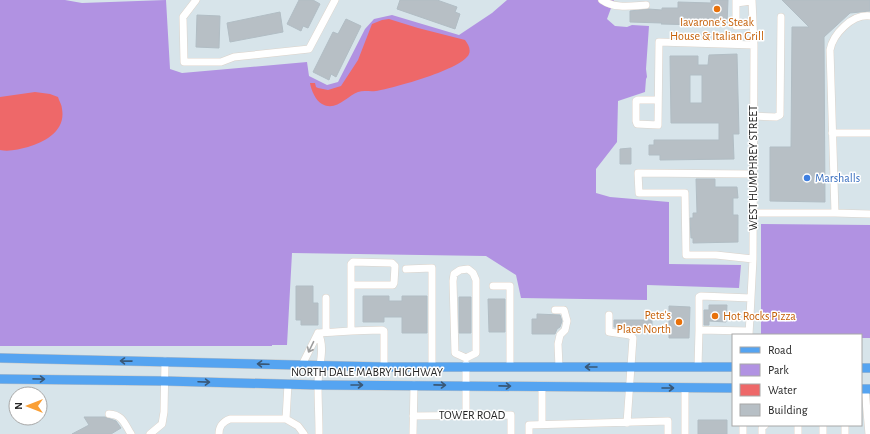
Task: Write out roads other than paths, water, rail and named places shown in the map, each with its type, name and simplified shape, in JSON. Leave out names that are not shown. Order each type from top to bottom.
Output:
[{"type":"main road","name":"NORTH DALE MABRY HIGHWAY","points":[[0,358],[384,367],[432,367],[466,362],[510,367],[732,367]]},
{"type":"main road","name":"NORTH DALE MABRY HIGHWAY","points":[[0,379],[318,385],[732,388]]},
{"type":"street","points":[[196,0],[183,17],[184,62],[221,62],[234,57],[308,49],[335,0]]},
{"type":"street","points":[[602,0],[618,6],[646,5]]},
{"type":"street","points":[[752,1],[736,1],[736,26],[753,25]]},
{"type":"street","name":"WEST HUMPHREY STREET","points":[[749,333],[753,259],[754,46],[752,1]]},
{"type":"street","points":[[835,213],[831,43],[843,28],[853,19],[860,16],[870,16]]},
{"type":"street","points":[[753,116],[776,117],[780,115],[781,17]]},
{"type":"street","points":[[658,100],[636,101],[637,124],[658,124],[659,42],[754,46]]},
{"type":"street","points":[[832,133],[870,133]]},
{"type":"street","points":[[753,174],[638,173],[639,193],[685,193],[686,255],[753,259]]},
{"type":"street","points":[[753,213],[870,214]]},
{"type":"street","points":[[351,285],[393,285],[395,266],[392,263],[353,262],[351,264],[351,285],[351,330]]},
{"type":"street","points":[[406,269],[432,268],[432,367]]},
{"type":"street","points":[[466,362],[455,353],[453,282],[454,274],[460,270],[468,269],[474,273],[476,280],[476,353],[466,362],[466,415]]},
{"type":"street","points":[[493,286],[510,286],[510,367]]},
{"type":"street","points":[[698,367],[700,297],[751,298]]},
{"type":"street","points":[[326,298],[326,332]]},
{"type":"street","points":[[555,310],[564,310],[567,321],[565,330],[560,335],[558,344],[559,367]]},
{"type":"street","points":[[609,315],[609,332],[630,335],[633,338],[627,423]]},
{"type":"street","points":[[318,333],[351,330],[382,330],[384,332],[384,367]]},
{"type":"street","points":[[699,330],[749,333]]},
{"type":"street","points":[[318,333],[321,339],[318,385],[319,434]]},
{"type":"street","points":[[302,365],[318,333]]},
{"type":"street","points":[[150,434],[162,424],[164,412],[165,361]]},
{"type":"street","points":[[286,419],[288,384]]},
{"type":"street","points":[[413,434],[414,385]]},
{"type":"street","points":[[542,386],[542,424]]},
{"type":"street","points":[[685,388],[685,434]]},
{"type":"street","points":[[866,389],[870,434]]},
{"type":"street","points":[[109,414],[118,415],[122,418],[131,434]]},
{"type":"street","name":"TOWER ROAD","points":[[413,416],[511,415],[511,434]]},
{"type":"street","points":[[219,434],[220,424],[230,419],[286,419],[298,426],[304,434]]},
{"type":"street","points":[[529,434],[529,425],[668,421],[668,434]]},
{"type":"water","points":[[389,19],[465,40],[470,52],[464,60],[442,72],[385,89],[358,92],[337,105],[327,106],[320,103],[311,89],[310,83],[315,83],[316,87],[328,90],[341,86],[358,60],[372,24]]},
{"type":"water","points":[[35,92],[50,94],[58,97],[62,108],[61,124],[47,139],[35,145],[7,151],[0,150],[0,97]]},
{"type":"place","name":"Iavarone's Steak House & Italian Grill","points":[[717,9]]},
{"type":"place","name":"Marshalls","points":[[807,178]]},
{"type":"place","name":"Hot Rocks Pizza","points":[[715,316]]},
{"type":"place","name":"Pete's Place North","points":[[679,322]]}]
